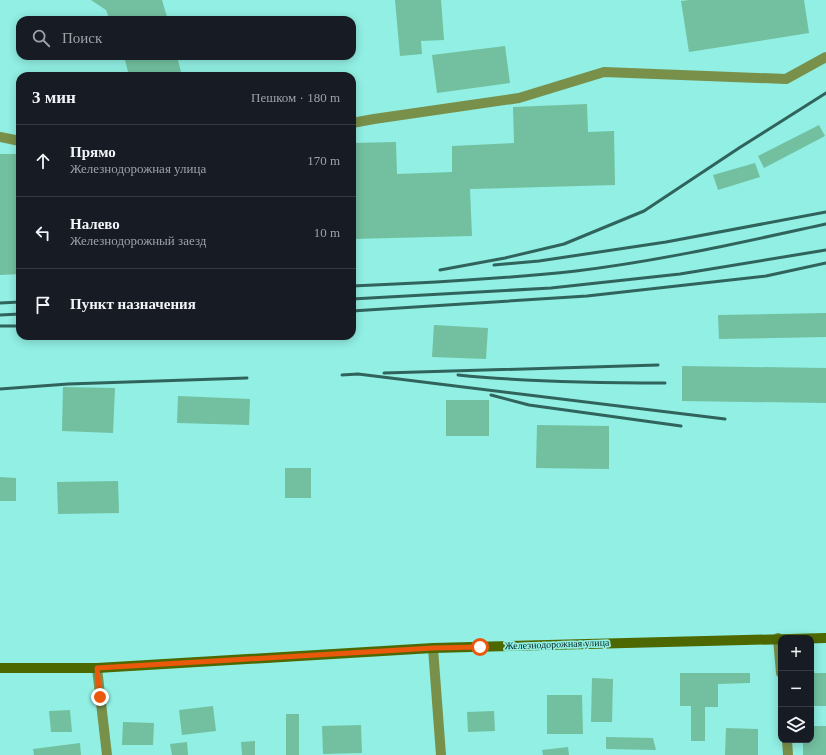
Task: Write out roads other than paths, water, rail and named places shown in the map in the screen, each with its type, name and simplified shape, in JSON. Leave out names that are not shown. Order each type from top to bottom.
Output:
[{"type":"street","points":[[356,122],[374,118],[519,98],[604,72],[786,79],[826,57]]},
{"type":"street","points":[[0,137],[16,140]]},
{"type":"street","name":"Железнодорожная улица","points":[[0,668],[97,668],[433,648],[778,638]]},
{"type":"street","name":"Железнодорожная улица","points":[[814,638],[826,638]]},
{"type":"street","points":[[433,648],[441,755]]},
{"type":"street","points":[[97,668],[107,755]]},
{"type":"street","points":[[787,743],[788,755]]},
{"type":"railway","points":[[440,270],[505,258],[564,244],[644,211],[826,93]]},
{"type":"railway","points":[[494,265],[539,261],[666,242],[826,212]]},
{"type":"railway","points":[[356,286],[408,284],[520,276],[607,267],[733,244],[826,224]]},
{"type":"railway","points":[[356,299],[551,288],[680,274],[826,250]]},
{"type":"railway","points":[[356,311],[587,296],[766,276],[826,263]]},
{"type":"railway","points":[[0,303],[16,302]]},
{"type":"railway","points":[[0,315],[16,314]]},
{"type":"railway","points":[[0,326],[16,326]]},
{"type":"railway","points":[[384,373],[658,365]]},
{"type":"railway","points":[[342,375],[358,374],[725,419]]},
{"type":"railway","points":[[458,375],[562,382],[665,383]]},
{"type":"railway","points":[[0,389],[68,384],[247,378]]},
{"type":"railway","points":[[491,395],[529,405],[681,426]]}]
